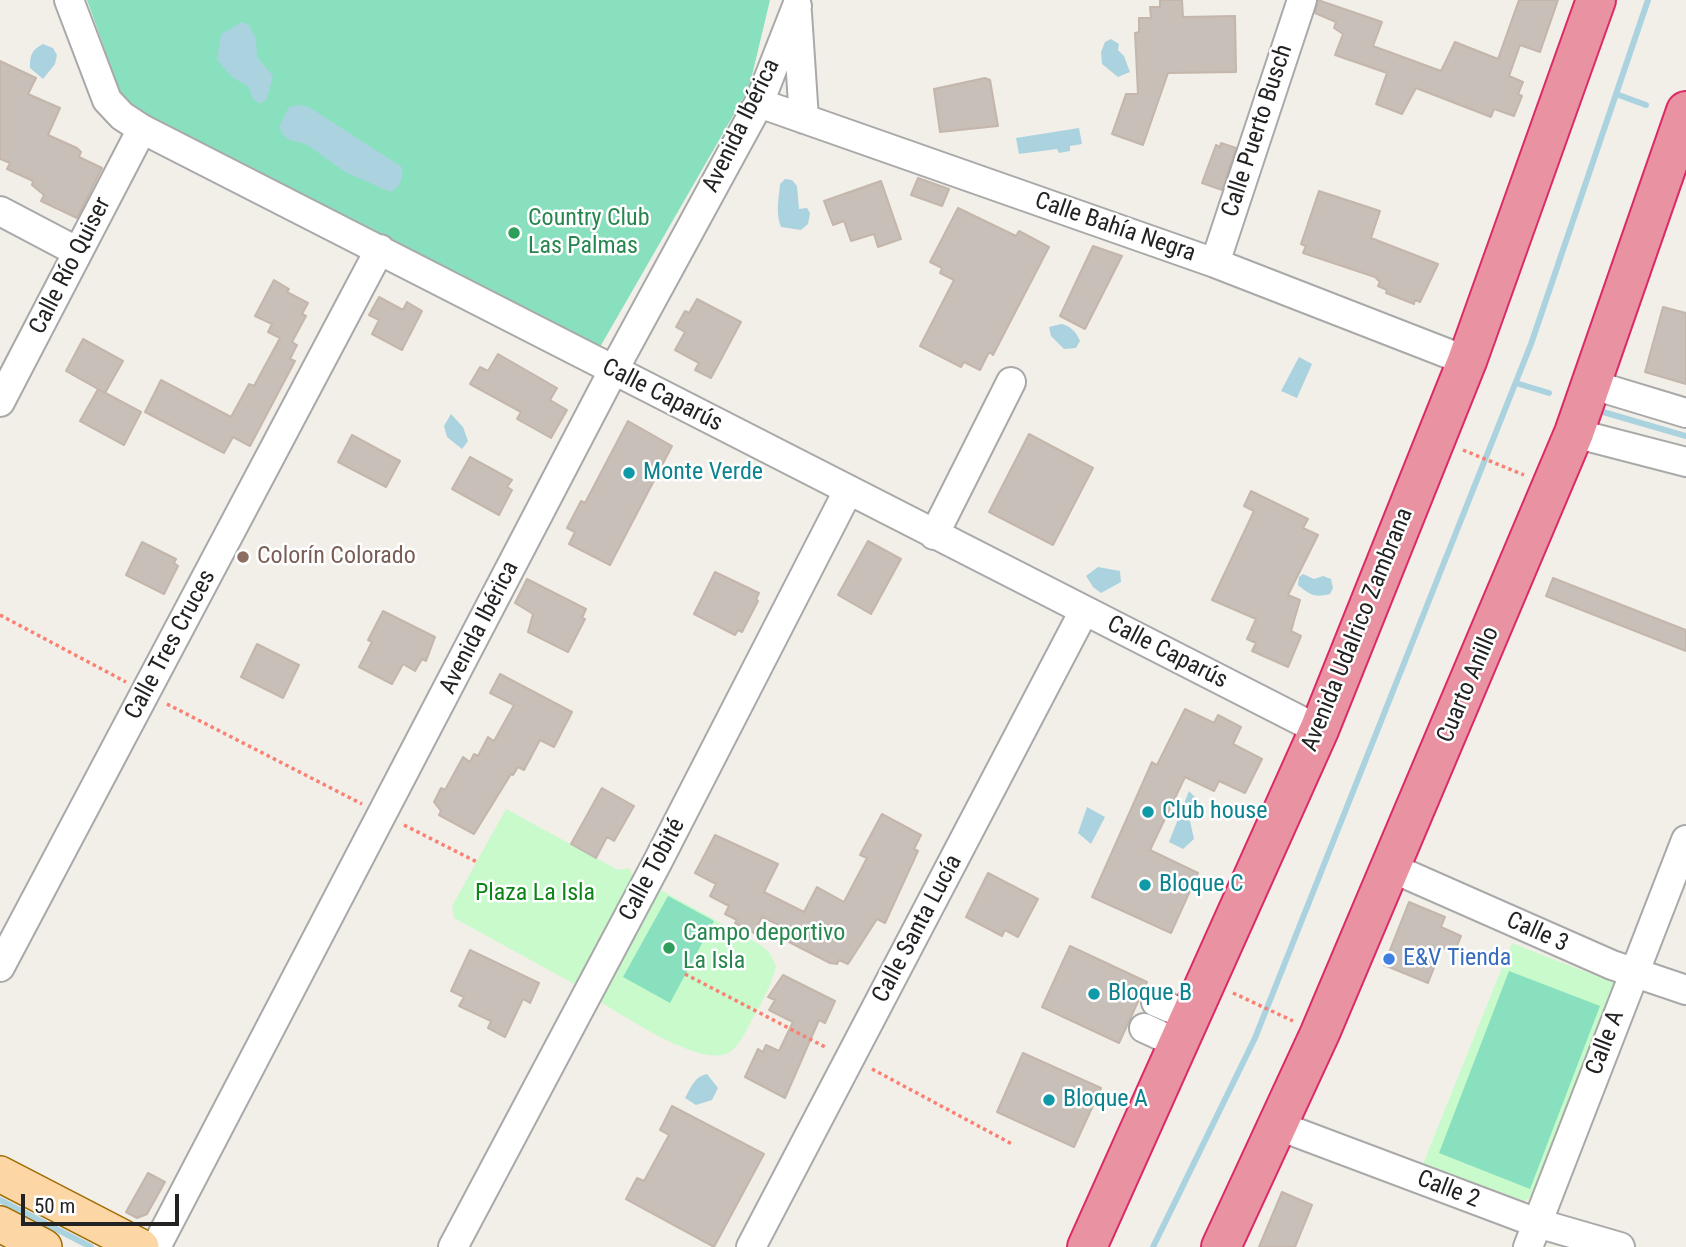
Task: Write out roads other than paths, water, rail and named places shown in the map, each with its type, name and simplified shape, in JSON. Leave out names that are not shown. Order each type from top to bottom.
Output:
[{"type":"highway","name":"Avenida Udalrico Zambrana","points":[[1087,1247],[1319,730],[1467,361],[1596,0]]},
{"type":"highway","name":"Cuarto Anillo","points":[[1221,1247],[1279,1126],[1392,868],[1574,433],[1683,126]]},
{"type":"main road","points":[[0,1174],[141,1247]]},
{"type":"street","name":"Calle Caparús","points":[[69,0],[107,100],[122,116],[142,129],[1319,730]]},
{"type":"street","name":"Calle Puerto Busch","points":[[1215,263],[1302,0]]},
{"type":"street","name":"Avenida Ibérica","points":[[156,1247],[613,371],[759,103],[797,3]]},
{"type":"street","name":"Avenida Ibérica","points":[[797,3],[804,119]]},
{"type":"street","name":"Calle Bahía Negra","points":[[759,103],[1215,263],[1467,361]]},
{"type":"street","name":"Calle Río Quiser","points":[[0,402],[142,129]]},
{"type":"street","points":[[0,211],[78,252]]},
{"type":"street","name":"Calle Tres Cruces","points":[[0,967],[380,249]]},
{"type":"street","points":[[934,535],[1011,382]]},
{"type":"street","points":[[1590,384],[1686,413]]},
{"type":"street","points":[[1574,433],[1686,462]]},
{"type":"street","name":"Calle Tobité","points":[[453,1247],[658,861],[848,491]]},
{"type":"street","name":"Calle Santa Lucía","points":[[761,1244],[1084,611]]},
{"type":"street","name":"Calle A","points":[[1532,1235],[1686,840]]},
{"type":"street","name":"Calle 3","points":[[1392,868],[1633,974],[1686,990]]},
{"type":"street","points":[[1156,1002],[1185,1031]]},
{"type":"street","points":[[1144,1028],[1185,1031]]},
{"type":"street","name":"Calle 2","points":[[1279,1126],[1532,1235],[1620,1247]]},
{"type":"water","points":[[242,22],[249,25],[256,39],[257,57],[273,76],[267,99],[260,104],[253,99],[248,86],[233,78],[217,60],[221,34]]},
{"type":"water","points":[[1111,39],[1119,44],[1118,50],[1124,56],[1130,72],[1118,77],[1102,64],[1101,52],[1105,42]]},
{"type":"water","points":[[43,44],[53,48],[57,55],[55,64],[43,79],[30,68],[30,60],[36,49]]},
{"type":"water","points":[[289,107],[309,107],[402,167],[399,185],[390,192],[345,172],[306,144],[289,140],[281,133],[280,125]]},
{"type":"water","points":[[1079,128],[1082,144],[1070,146],[1070,151],[1059,153],[1057,149],[1019,154],[1016,138]]},
{"type":"water","points":[[785,179],[792,180],[797,186],[799,209],[807,208],[810,213],[808,224],[801,230],[781,227],[779,221],[780,184]]},
{"type":"water","points":[[1061,324],[1077,335],[1080,341],[1076,348],[1064,349],[1051,336],[1049,327]]},
{"type":"water","points":[[1299,357],[1312,364],[1297,398],[1281,391]]},
{"type":"water","points":[[451,414],[463,427],[468,441],[462,449],[447,437],[444,426]]},
{"type":"water","points":[[1098,567],[1120,571],[1121,582],[1101,593],[1086,576]]},
{"type":"water","points":[[1303,574],[1314,579],[1323,576],[1331,579],[1333,588],[1330,594],[1316,596],[1302,588],[1298,585],[1299,577]]},
{"type":"water","points":[[1189,791],[1201,803],[1196,816],[1190,821],[1194,839],[1183,849],[1169,842]]},
{"type":"water","points":[[1087,807],[1105,817],[1091,844],[1078,833]]},
{"type":"water","points":[[707,1074],[718,1088],[712,1100],[696,1105],[685,1098],[696,1080]]},
{"type":"waterway","points":[[1153,1247],[1255,1038],[1531,344],[1648,0]]},
{"type":"waterway","points":[[1616,94],[1646,105]]},
{"type":"waterway","points":[[1516,383],[1549,393]]},
{"type":"waterway","points":[[1603,412],[1686,436]]},
{"type":"waterway","points":[[0,1200],[91,1247]]},
{"type":"place","name":"Country Club Las Palmas","points":[[514,233]]},
{"type":"place","name":"Monte Verde","points":[[629,473]]},
{"type":"place","name":"Colorín Colorado","points":[[243,557]]},
{"type":"place","name":"Club house","points":[[1148,812]]},
{"type":"place","name":"Bloque C","points":[[1145,885]]},
{"type":"place","name":"Campo deportivo La Isla","points":[[669,948]]},
{"type":"place","name":"E&V Tienda","points":[[1389,959]]},
{"type":"place","name":"Bloque B","points":[[1094,994]]},
{"type":"place","name":"Bloque A","points":[[1049,1100]]},
{"type":"park label","name":"Plaza La Isla","points":[[535,894]]}]
